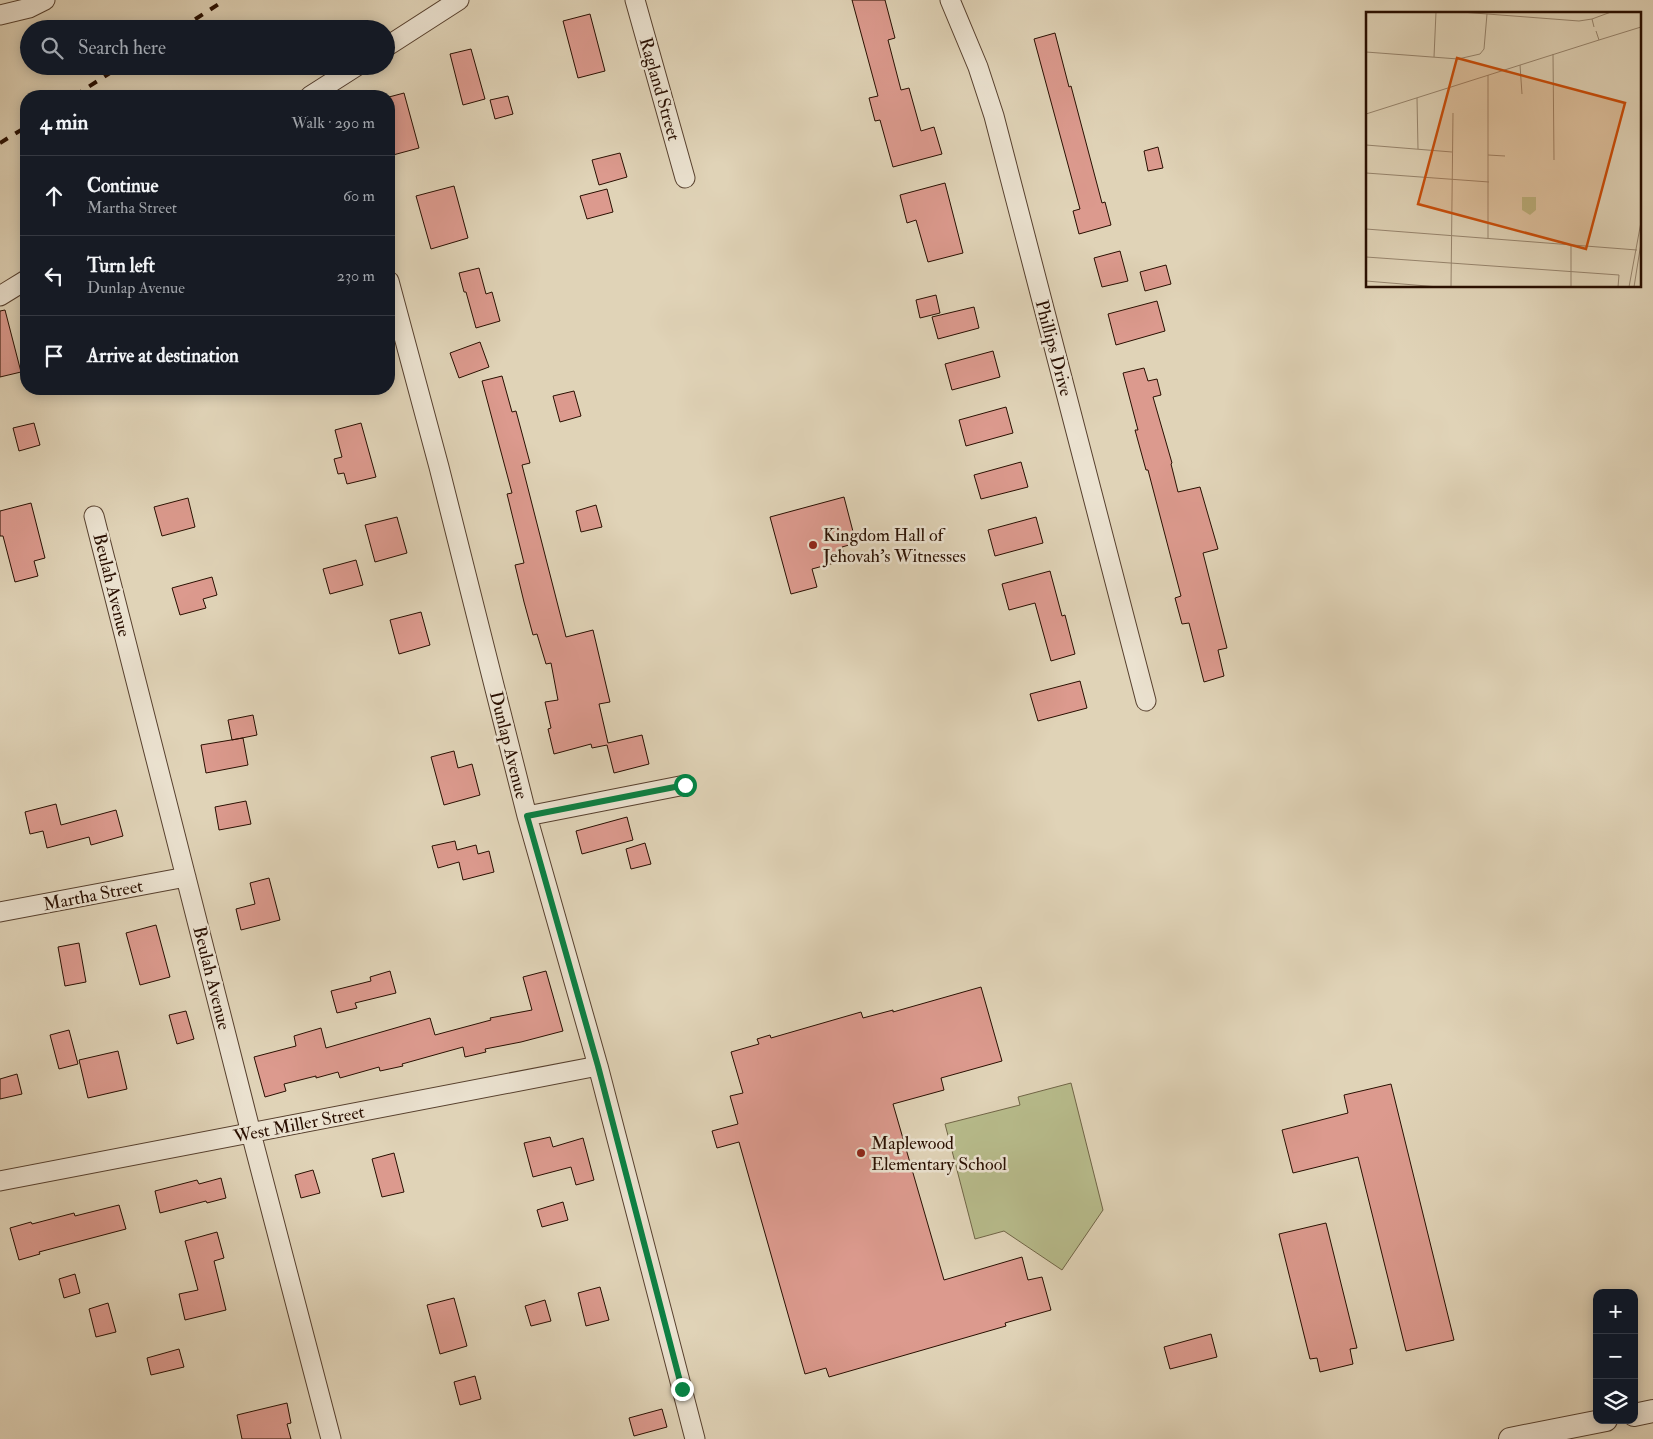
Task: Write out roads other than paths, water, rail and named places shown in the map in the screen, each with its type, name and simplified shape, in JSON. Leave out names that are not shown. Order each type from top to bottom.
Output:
[{"type":"street","points":[[0,15],[29,8],[45,0]]},
{"type":"street","points":[[395,41],[459,0]]},
{"type":"street","name":"Ragland Street","points":[[636,0],[685,178]]},
{"type":"street","name":"Phillips Drive","points":[[950,0],[978,68],[994,116],[1146,701]]},
{"type":"street","points":[[335,89],[348,75]]},
{"type":"street","points":[[0,296],[20,284]]},
{"type":"street","name":"Dunlap Avenue","points":[[395,303],[440,467],[527,816],[598,1066],[695,1439]]},
{"type":"street","name":"Beulah Avenue","points":[[94,516],[251,1133],[332,1439]]},
{"type":"street","points":[[527,816],[685,785]]},
{"type":"street","name":"Martha Street","points":[[0,912],[186,877]]},
{"type":"street","name":"West Miller Street","points":[[0,1181],[598,1066]]},
{"type":"street","points":[[1638,1414],[1653,1411]]},
{"type":"street","points":[[1512,1439],[1593,1423]]},
{"type":"railway","points":[[194,20],[225,0]]},
{"type":"railway","points":[[83,90],[107,75]]},
{"type":"railway","points":[[0,143],[20,131]]},
{"type":"place","name":"Kingdom Hall of Jehovah's Witnesses","points":[[813,545]]},
{"type":"place","name":"Maplewood Elementary School","points":[[861,1153]]}]
